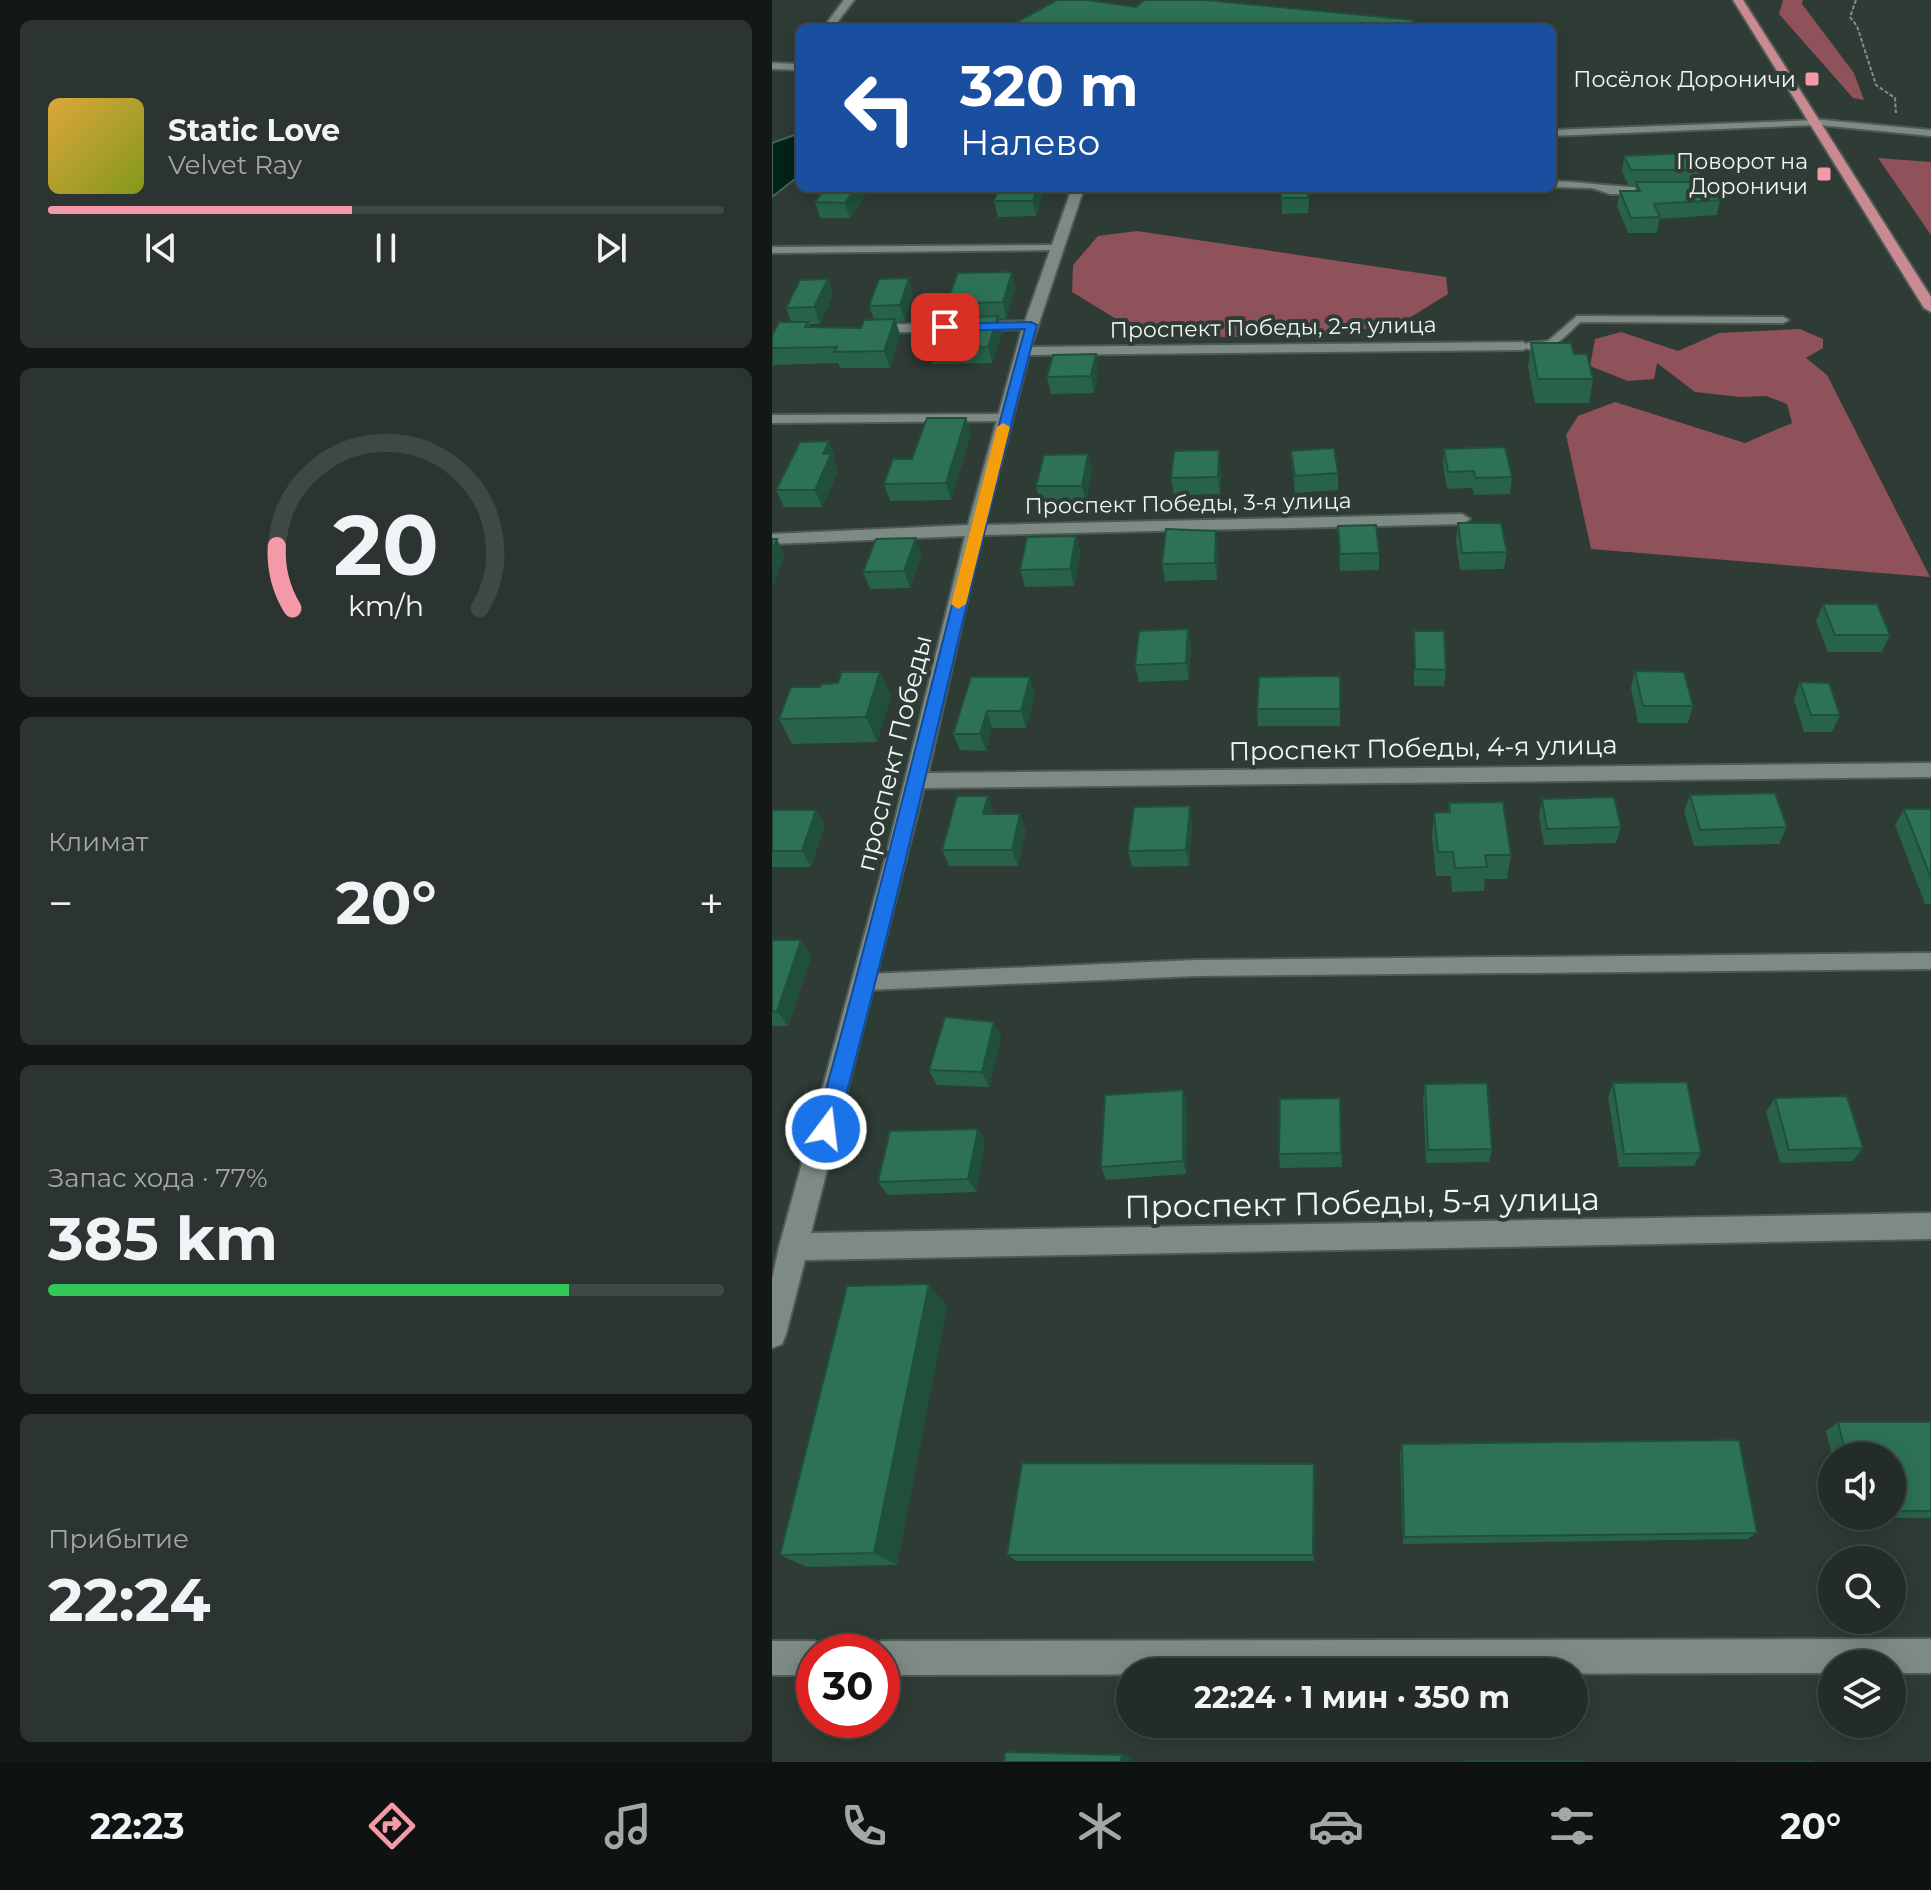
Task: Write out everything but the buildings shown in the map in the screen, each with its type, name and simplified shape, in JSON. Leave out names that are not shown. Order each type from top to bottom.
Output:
[{"type":"main road","points":[[1738,0],[1931,308]]},
{"type":"street","points":[[831,24],[849,0]]},
{"type":"street","points":[[772,66],[796,67]]},
{"type":"street","points":[[1556,133],[1813,122],[1931,133]]},
{"type":"street","name":"проспект Победы","points":[[772,1334],[867,982],[976,530],[1023,351],[1055,247],[1076,192]]},
{"type":"street","points":[[848,330],[1031,325]]},
{"type":"street","name":"Проспект Победы, 2-я улица","points":[[1023,351],[1523,346]]},
{"type":"street","name":"Проспект Победы, 3-я улица","points":[[772,539],[976,530],[1462,519]]},
{"type":"street","name":"Проспект Победы, 4-я улица","points":[[916,781],[1931,770]]},
{"type":"street","name":"Проспект Победы, 5-я улица","points":[[793,1247],[1931,1226]]},
{"type":"street","points":[[900,1658],[1931,1656]]},
{"type":"street","points":[[772,1658],[796,1658]]},
{"type":"lane","points":[[1556,184],[1593,185],[1610,191],[1668,191]]},
{"type":"lane","points":[[1682,191],[1740,191]]},
{"type":"lane","points":[[772,250],[1055,247]]},
{"type":"lane","points":[[1523,346],[1551,344],[1577,319],[1783,320]]},
{"type":"lane","points":[[772,419],[1006,417]]},
{"type":"lane","points":[[867,982],[1196,968],[1618,967],[1931,961]]},
{"type":"path","points":[[1856,0],[1850,17],[1857,26],[1876,85],[1895,98],[1897,107],[1892,129]]},
{"type":"shaded area","points":[[1783,0],[1803,0],[1802,4],[1854,73],[1864,100],[1853,98],[1779,14]]},
{"type":"shaded area","points":[[796,134],[796,178],[772,197],[772,143]]},
{"type":"shaded area","points":[[1878,158],[1931,162],[1931,235]]},
{"type":"shaded area","points":[[1137,231],[1446,277],[1448,294],[1398,325],[1300,337],[1205,337],[1131,328],[1072,292],[1073,265],[1098,236]]},
{"type":"shaded area","points":[[1800,329],[1823,339],[1823,348],[1806,358],[1827,375],[1930,577],[1591,549],[1566,435],[1578,416],[1615,402],[1745,443],[1792,423],[1787,404],[1766,396],[1740,397],[1695,392],[1657,363],[1654,379],[1628,381],[1590,366],[1595,339],[1621,332],[1678,351],[1719,333]]},
{"type":"slow traffic","points":[[958,604],[1003,427]]},
{"type":"place","name":"Посёлок Дороничи","points":[[1812,79]]},
{"type":"place","name":"Поворот на Дороничи","points":[[1824,174]]},
{"type":"route","points":[[826,1129],[867,982],[976,530],[1031,325],[945,327]]}]
